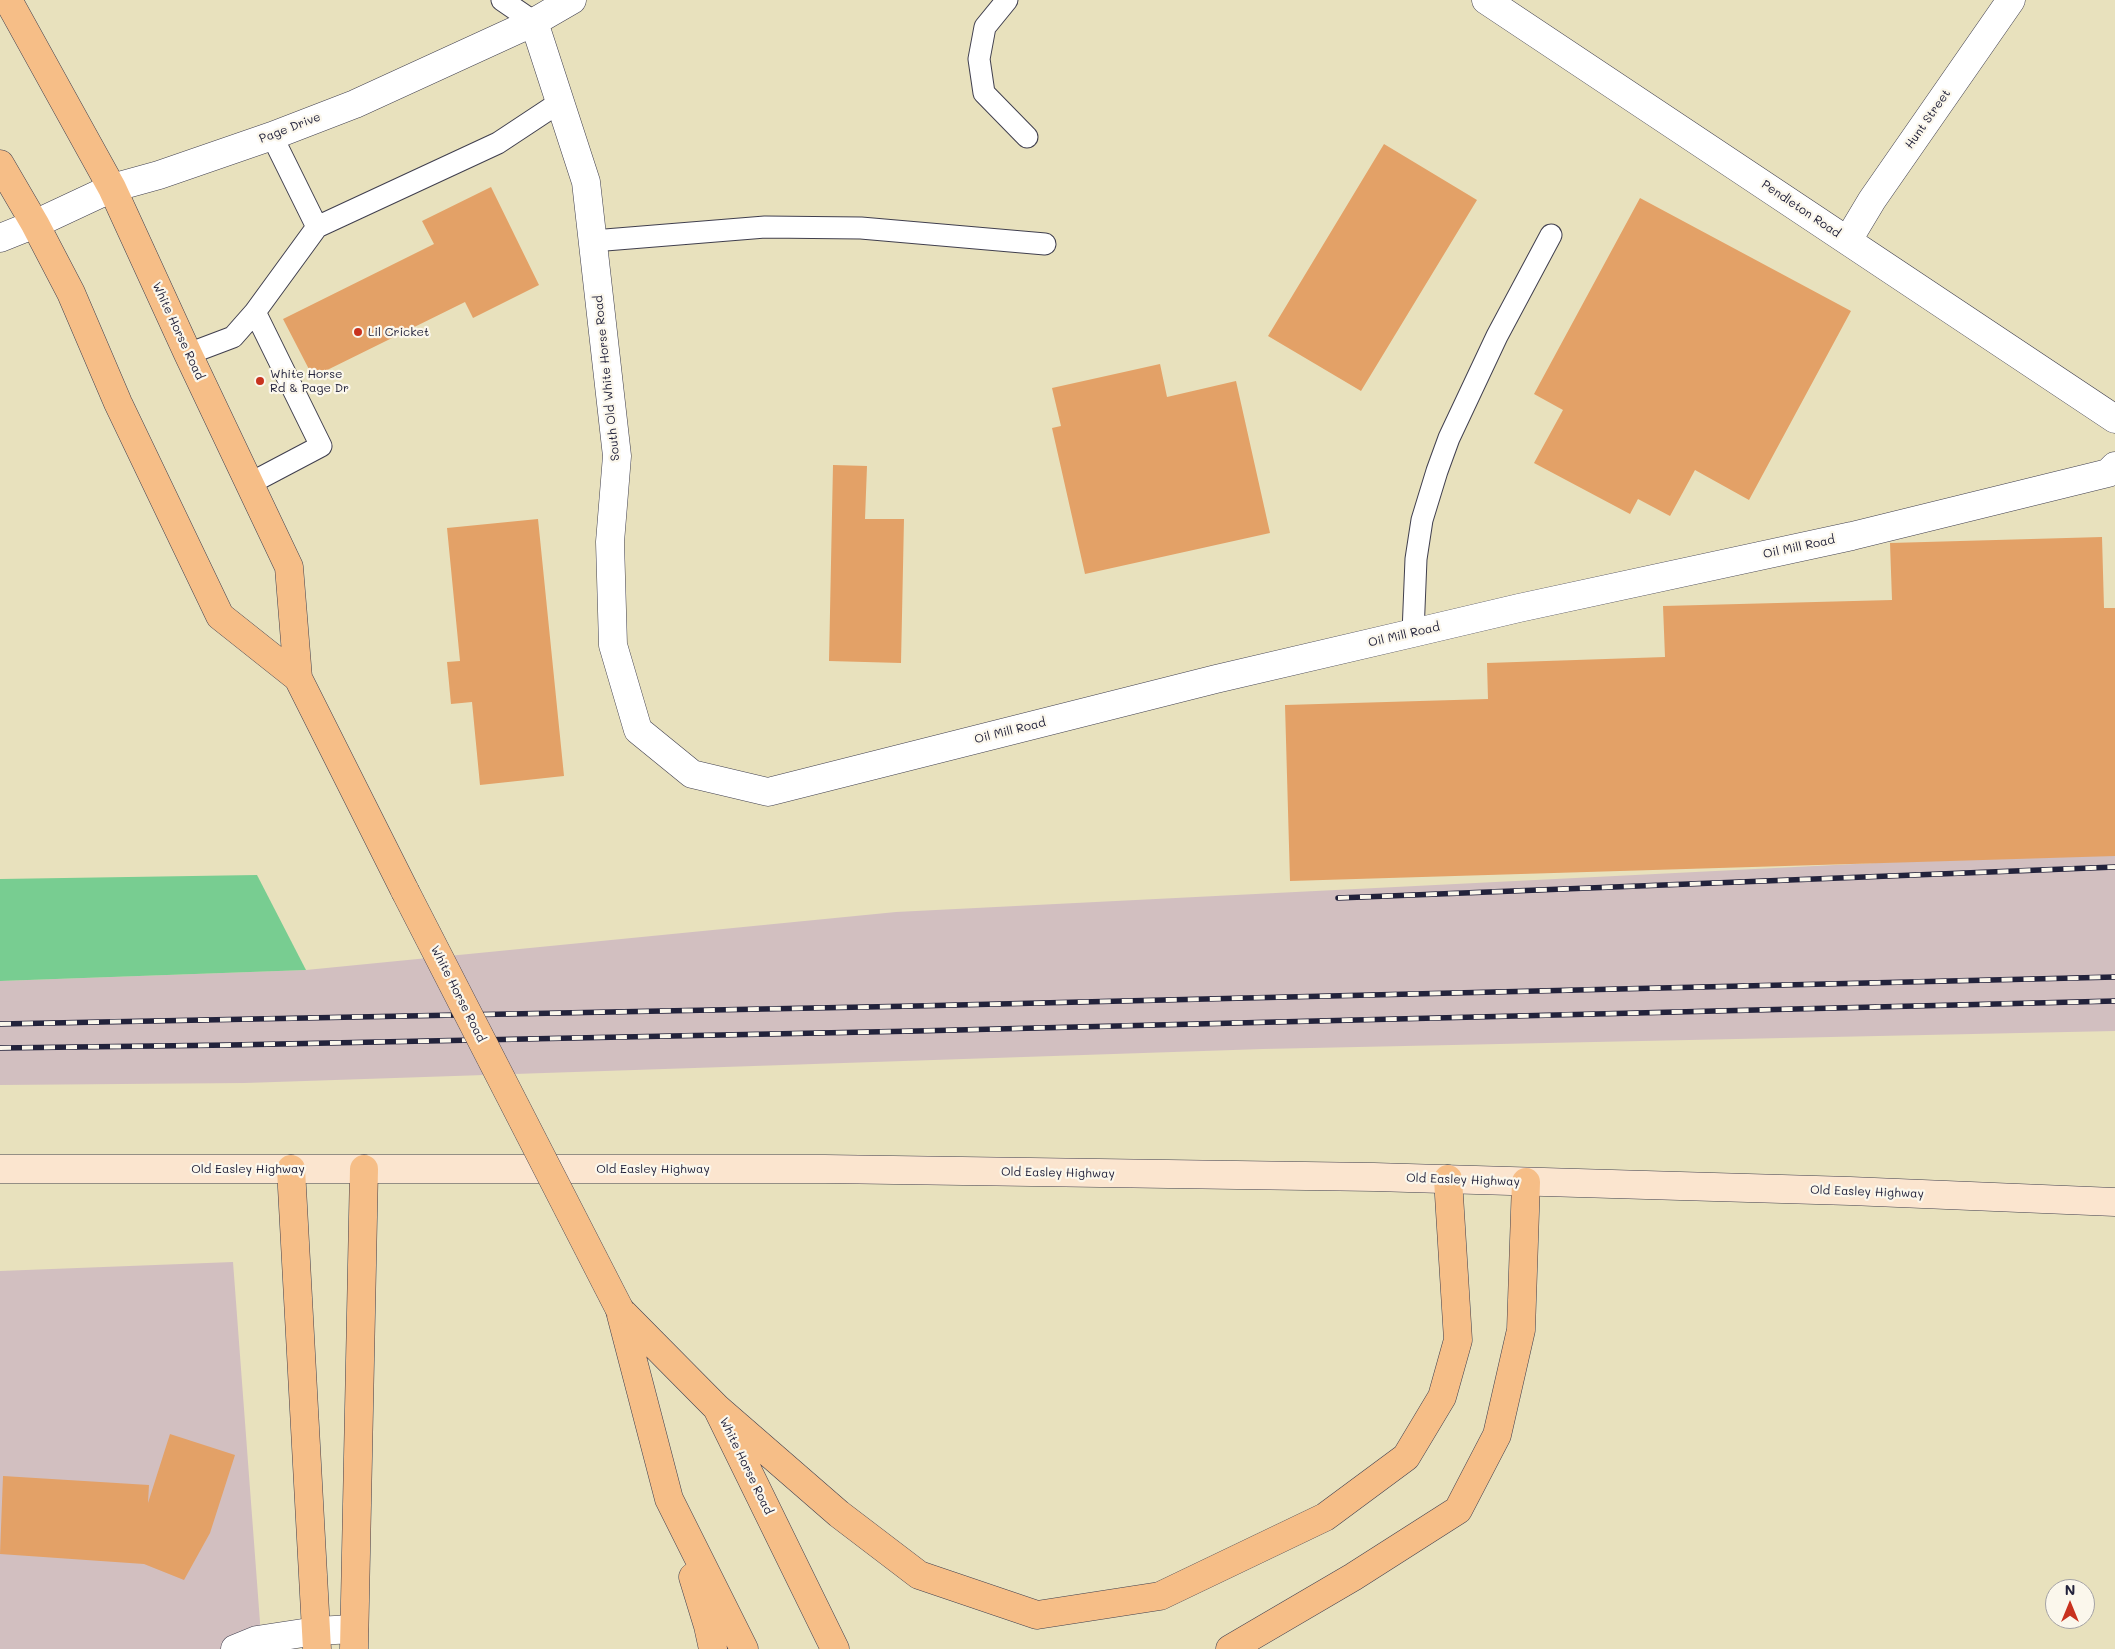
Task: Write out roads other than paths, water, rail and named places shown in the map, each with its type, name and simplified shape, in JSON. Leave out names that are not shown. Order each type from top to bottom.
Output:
[{"type":"highway","name":"White Horse Road","points":[[8,0],[112,188],[249,484],[290,567],[298,678],[620,1310],[669,1499],[744,1649]]},
{"type":"highway","name":"White Horse Road","points":[[0,164],[35,224],[71,293],[118,403],[220,616],[298,678]]},
{"type":"highway","points":[[291,1169],[317,1640]]},
{"type":"highway","points":[[354,1639],[364,1169]]},
{"type":"highway","points":[[717,1408],[839,1514],[919,1575],[1037,1615],[1160,1596],[1325,1517],[1406,1457],[1442,1397],[1458,1340],[1448,1179]]},
{"type":"highway","points":[[1230,1649],[1353,1577],[1458,1510],[1497,1435],[1520,1330],[1526,1182]]},
{"type":"highway","name":"White Horse Road","points":[[620,1310],[717,1408],[835,1649]]},
{"type":"highway","points":[[669,1499],[708,1626],[713,1649]]},
{"type":"main road","name":"Old Easley Highway","points":[[0,1169],[825,1169],[1448,1179],[1840,1191],[2115,1202]]},
{"type":"street","name":"Page Drive","points":[[0,238],[112,188],[159,175],[272,136],[355,104],[534,22],[572,0]]},
{"type":"street","name":"Pendleton Road","points":[[1486,0],[2115,419]]},
{"type":"street","name":"Hunt Street","points":[[1848,240],[1872,200],[2011,0]]},
{"type":"street","name":"South Old White Horse Road","points":[[534,22],[586,182],[617,456],[610,542],[613,645],[638,730],[692,774]]},
{"type":"street","name":"Oil Mill Road","points":[[692,774],[768,792],[1207,682],[1413,633],[1528,606],[1862,534],[2108,473],[2115,466]]},
{"type":"street","points":[[235,1649],[257,1640],[354,1639]]},
{"type":"lane","points":[[502,0],[534,22]]},
{"type":"lane","points":[[1007,0],[985,27],[979,59],[984,93],[1027,138]]},
{"type":"lane","points":[[188,354],[232,337],[255,312],[317,227],[498,143],[560,102]]},
{"type":"lane","points":[[272,136],[317,227]]},
{"type":"lane","points":[[593,241],[765,227],[861,228],[1045,244]]},
{"type":"lane","points":[[1413,633],[1416,559],[1422,520],[1437,471],[1449,438],[1497,336],[1551,235]]},
{"type":"lane","points":[[249,484],[321,446],[255,312]]},
{"type":"railway","points":[[1338,898],[2115,867]]},
{"type":"railway","points":[[0,1024],[916,1006],[2115,977]]},
{"type":"railway","points":[[0,1048],[917,1031],[2115,1001]]},
{"type":"place","name":"Lil Cricket","points":[[358,332]]},
{"type":"place","name":"White Horse Rd & Page Dr","points":[[260,381]]}]
